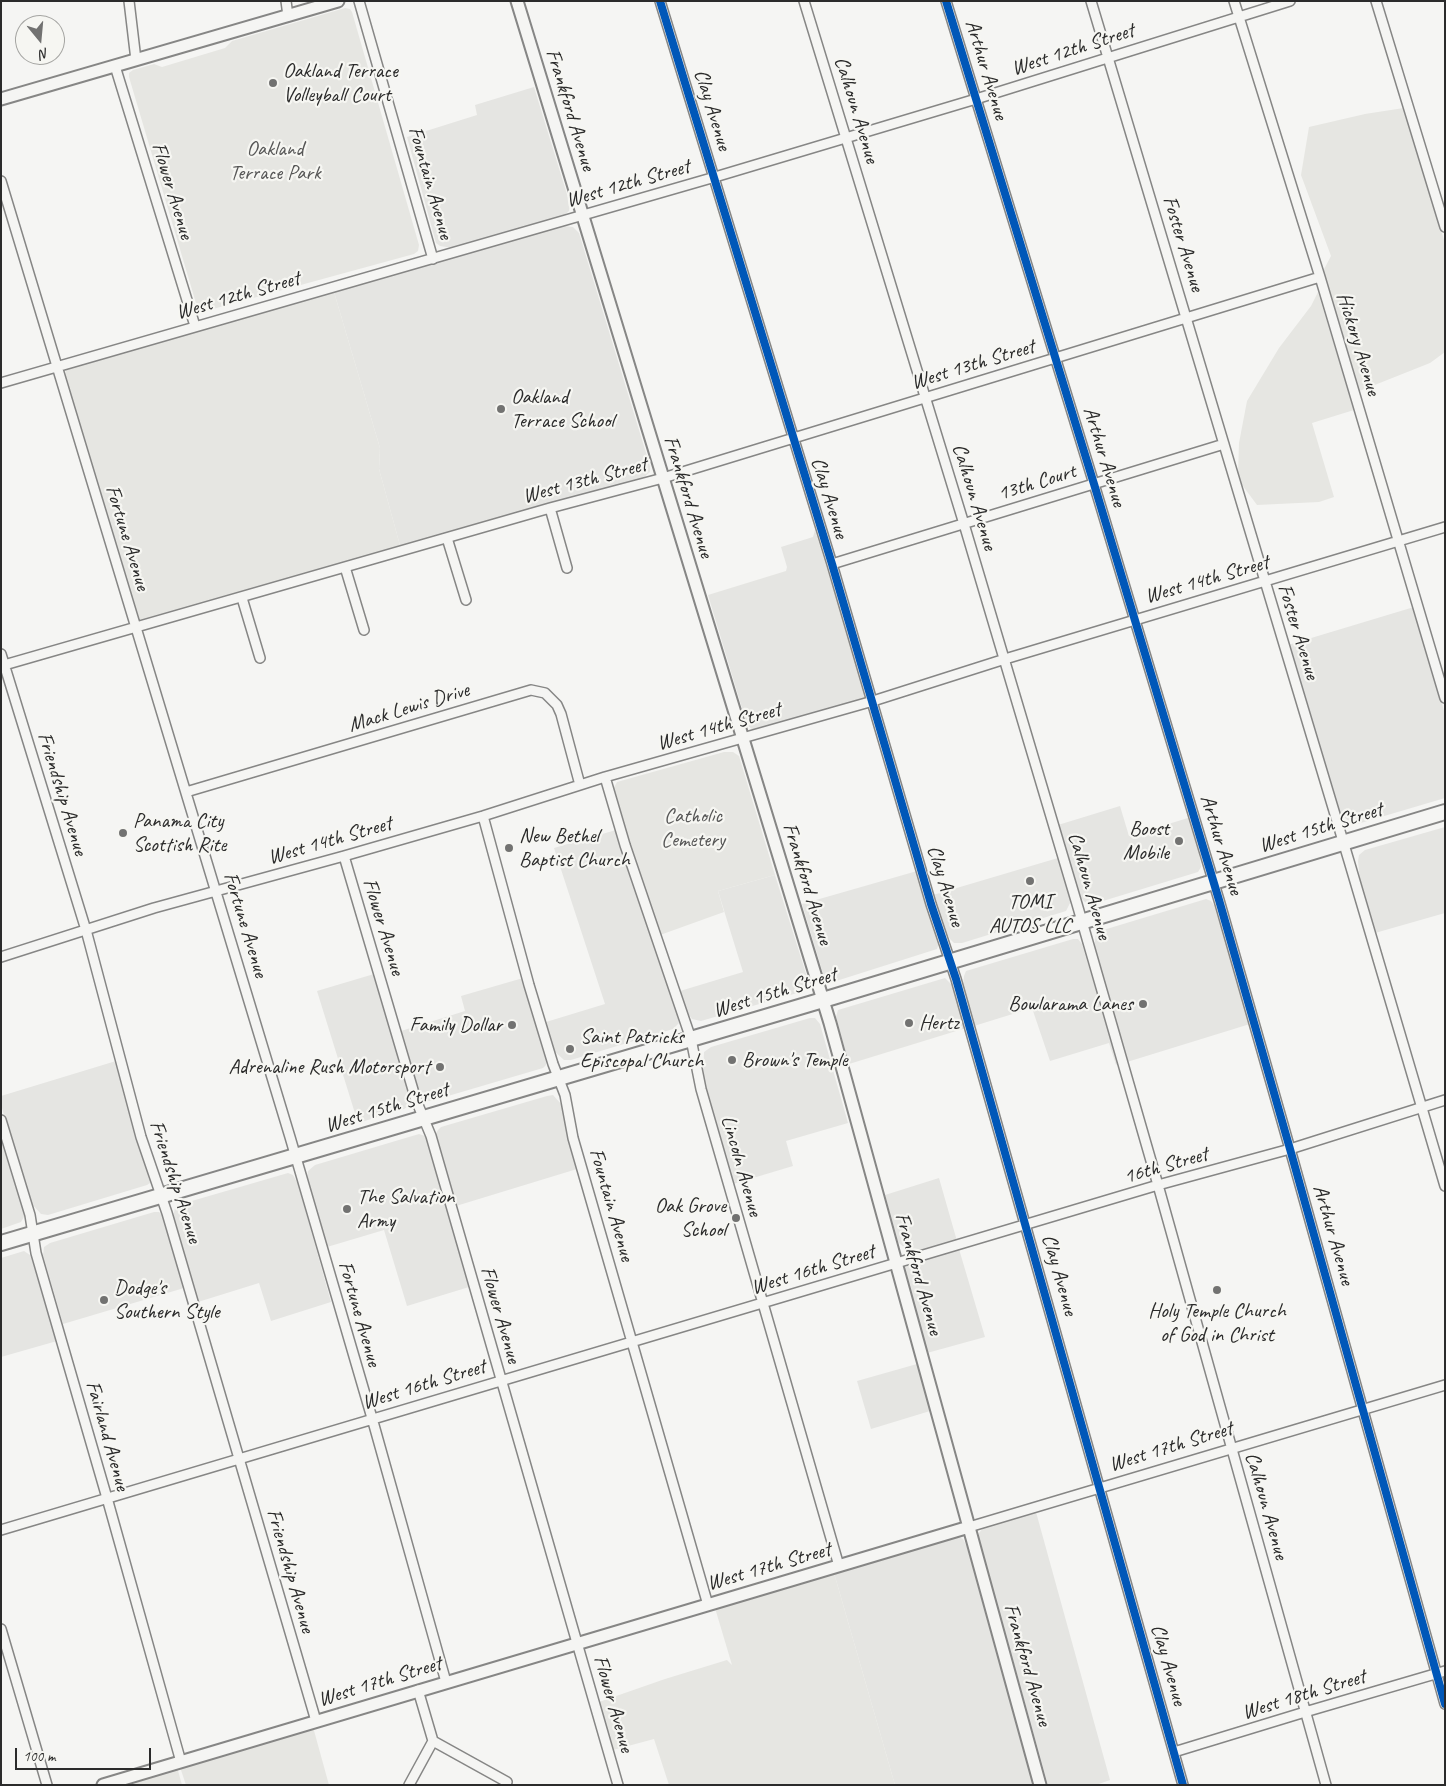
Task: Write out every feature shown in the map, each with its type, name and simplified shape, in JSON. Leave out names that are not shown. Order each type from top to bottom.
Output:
[{"type":"highway","name":"West 15th Street","points":[[1,1243],[823,1000],[1445,812]]},
{"type":"main road","points":[[1,99],[338,1]]},
{"type":"main road","name":"Frankford Avenue","points":[[517,1],[823,1000],[1040,1785]]},
{"type":"main road","name":"West 17th Street","points":[[103,1785],[969,1527]]},
{"type":"street","points":[[129,1],[136,60]]},
{"type":"street","points":[[286,1],[288,16]]},
{"type":"street","name":"Fountain Avenue","points":[[359,1],[433,259]]},
{"type":"street","name":"Clay Avenue","points":[[660,1],[832,564],[931,904],[950,961],[1026,1224],[1183,1785]]},
{"type":"street","name":"Calhoun Avenue","points":[[804,1],[964,524],[1081,921],[1158,1185],[1326,1785]]},
{"type":"street","name":"Arthur Avenue","points":[[946,1],[1056,358],[1213,882],[1363,1408],[1441,1673],[1445,1704]]},
{"type":"street","name":"Foster Avenue","points":[[1091,1],[1445,1186]]},
{"type":"street","name":"Hickory Avenue","points":[[1234,1],[1320,277],[1445,698]]},
{"type":"street","name":"West 12th Street","points":[[1,383],[715,177],[976,99],[1290,1]]},
{"type":"street","points":[[1376,1],[1445,227]]},
{"type":"street","name":"Flower Avenue","points":[[115,66],[195,326]]},
{"type":"street","name":"Fortune Avenue","points":[[1,181],[295,1156],[372,1418],[446,1682]]},
{"type":"street","name":"West 13th Street","points":[[3,666],[550,508],[663,478],[1320,277]]},
{"type":"street","name":"13th Court","points":[[832,564],[1224,444]]},
{"type":"street","points":[[550,508],[567,568]]},
{"type":"street","name":"West 14th Street","points":[[1,957],[154,908],[483,816],[605,777],[873,701],[1004,659],[1445,527]]},
{"type":"street","points":[[447,538],[466,600]]},
{"type":"street","points":[[345,567],[364,630]]},
{"type":"street","points":[[242,598],[260,658]]},
{"type":"street","name":"Friendship Avenue","points":[[1,654],[3,666],[86,930],[141,1137],[161,1196],[316,1721]]},
{"type":"street","name":"Mack Lewis Drive","points":[[186,792],[531,690],[545,693],[557,705],[562,714],[580,785]]},
{"type":"street","name":"Lincoln Avenue","points":[[605,777],[625,845],[691,1039],[701,1089],[839,1566]]},
{"type":"street","name":"Fountain Avenue","points":[[483,816],[532,993],[565,1095],[573,1138],[708,1605]]},
{"type":"street","name":"Flower Avenue","points":[[344,856],[416,1100],[430,1136],[618,1785]]},
{"type":"street","name":"16th Street","points":[[896,1264],[1158,1185],[1290,1149],[1445,1100]]},
{"type":"street","name":"Fairland Avenue","points":[[1,1120],[30,1215],[36,1253],[181,1762]]},
{"type":"street","name":"West 16th Street","points":[[107,1498],[896,1264]]},
{"type":"street","name":"West 17th Street","points":[[969,1527],[1445,1384]]},
{"type":"street","points":[[1,1530],[107,1498]]},
{"type":"street","points":[[1,1629],[47,1785]]},
{"type":"street","name":"West 18th Street","points":[[1174,1752],[1441,1673]]},
{"type":"street","points":[[409,1785],[432,1741],[418,1690]]},
{"type":"street","points":[[432,1741],[507,1782]]},
{"type":"shaded area","points":[[534,87],[570,204],[569,211],[561,218],[453,248],[440,246],[436,243],[407,137],[477,115],[475,105]]},
{"type":"shaded area","name":"Oakland Terrace School","points":[[564,226],[573,227],[579,233],[650,466],[650,472],[643,478],[401,549],[379,469],[380,448],[334,292]]},
{"type":"shaded area","points":[[815,530],[867,697],[753,730],[747,725],[708,595],[786,571],[787,567],[781,547],[813,537]]},
{"type":"shaded area","points":[[1414,607],[1445,714],[1445,798],[1354,825],[1350,824],[1338,809],[1288,645]]},
{"type":"shaded area","points":[[1120,806],[1129,836],[1188,818],[1199,853],[1201,867],[1198,872],[1093,904],[1087,904],[1081,898],[1058,825]]},
{"type":"shaded area","points":[[1445,827],[1445,913],[1375,933],[1360,882],[1359,855],[1365,850]]},
{"type":"shaded area","points":[[616,830],[674,1000],[679,1023],[673,1029],[571,1060],[564,1060],[553,1050],[546,1022],[605,1004],[554,848]]},
{"type":"shaded area","points":[[1058,858],[1071,901],[1066,911],[962,943],[954,943],[950,939],[941,923],[933,895]]},
{"type":"shaded area","points":[[917,871],[939,943],[937,949],[833,982],[827,981],[824,977],[802,904]]},
{"type":"shaded area","points":[[775,875],[808,980],[808,988],[804,991],[701,1021],[692,1019],[687,1012],[680,991],[743,972],[718,891]]},
{"type":"shaded area","points":[[1206,899],[1214,905],[1250,1024],[1127,1062],[1094,950],[1096,933]]},
{"type":"shaded area","points":[[1078,939],[1082,944],[1118,1064],[1116,1065],[1109,1043],[1050,1061],[1032,1008],[974,1026],[963,985],[966,971]]},
{"type":"shaded area","points":[[374,974],[412,1104],[404,1109],[358,1123],[317,991]]},
{"type":"shaded area","points":[[523,978],[547,1059],[546,1065],[543,1068],[431,1101],[421,1098],[401,1031],[465,1011],[461,996]]},
{"type":"shaded area","points":[[945,978],[954,987],[966,1028],[849,1064],[836,1017],[838,1010]]},
{"type":"shaded area","points":[[815,1018],[820,1024],[848,1123],[786,1141],[793,1166],[733,1184],[704,1083],[704,1052],[711,1047]]},
{"type":"shaded area","points":[[116,1061],[150,1177],[150,1183],[48,1215],[41,1214],[31,1203],[1,1105],[1,1096]]},
{"type":"shaded area","points":[[553,1095],[562,1105],[567,1133],[577,1169],[456,1206],[435,1135],[438,1130],[441,1127]]},
{"type":"shaded area","points":[[419,1134],[425,1136],[428,1141],[469,1287],[407,1306],[384,1230],[327,1247],[307,1178],[308,1171],[315,1165]]},
{"type":"shaded area","points":[[1,1136],[25,1215],[21,1222],[1,1229]]},
{"type":"shaded area","points":[[288,1173],[293,1175],[298,1184],[331,1302],[271,1321],[259,1283],[198,1302],[173,1217],[175,1208],[178,1205]]},
{"type":"shaded area","points":[[939,1178],[957,1241],[915,1253],[909,1252],[898,1242],[885,1195]]},
{"type":"shaded area","points":[[159,1212],[164,1217],[184,1288],[63,1324],[43,1255],[44,1247],[50,1243]]},
{"type":"shaded area","points":[[959,1249],[985,1337],[927,1353],[905,1268],[910,1264]]},
{"type":"shaded area","points":[[24,1251],[30,1255],[32,1260],[57,1341],[1,1357],[1,1258]]},
{"type":"shaded area","points":[[917,1364],[930,1411],[871,1429],[857,1381]]},
{"type":"shaded area","points":[[1036,1512],[1110,1780],[1096,1785],[1048,1785],[978,1536],[984,1527]]},
{"type":"shaded area","points":[[957,1536],[963,1539],[967,1547],[1033,1785],[895,1785],[834,1573]]},
{"type":"green space","name":"Oakland Terrace Park","points":[[345,8],[350,9],[352,12],[419,245],[418,251],[414,254],[202,312],[198,310],[129,73],[154,64],[162,67],[225,48],[232,41]]},
{"type":"green space","points":[[1404,108],[1445,243],[1445,352],[1430,363],[1357,392],[1321,275],[1331,256],[1301,175],[1309,127],[1365,114]]},
{"type":"green space","points":[[334,292],[380,448],[379,469],[401,549],[144,622],[140,620],[137,616],[102,503],[65,375],[66,370]]},
{"type":"green space","points":[[1318,292],[1354,410],[1312,423],[1334,497],[1319,502],[1257,505],[1240,482],[1238,475],[1239,443],[1247,401],[1279,348],[1311,306]]},
{"type":"green space","name":"Catholic Cemetery","points":[[724,752],[733,752],[739,756],[775,875],[718,891],[724,912],[660,935],[650,911],[612,791],[617,782]]},
{"type":"green space","points":[[834,1573],[895,1785],[669,1785],[654,1739],[613,1750],[599,1702],[727,1660],[732,1665],[715,1608]]},
{"type":"green space","points":[[313,1727],[329,1785],[186,1785],[181,1770],[178,1768]]},
{"type":"green space","points":[[177,1767],[182,1785],[117,1785]]},
{"type":"cycle path","points":[[660,1],[832,564],[931,904],[956,979],[1183,1785]]},
{"type":"cycle path","points":[[946,1],[1219,900],[1445,1704]]},
{"type":"place","name":"Oakland Terrace Volleyball Court","points":[[273,83]]},
{"type":"place","name":"Oakland Terrace School","points":[[501,409]]},
{"type":"place","name":"Panama City Scottish Rite","points":[[123,833]]},
{"type":"place","name":"Boost Mobile","points":[[1179,841]]},
{"type":"place","name":"New Bethel Baptist Church","points":[[509,848]]},
{"type":"place","name":"TOMI AUTOS LLC","points":[[1030,881]]},
{"type":"place","name":"Bowlarama Lanes","points":[[1143,1004]]},
{"type":"place","name":"Hertz","points":[[909,1023]]},
{"type":"place","name":"Family Dollar","points":[[512,1025]]},
{"type":"place","name":"Saint Patricks Episcopal Church","points":[[570,1049]]},
{"type":"place","name":"Brown's Temple","points":[[732,1060]]},
{"type":"place","name":"Adrenaline Rush Motorsport","points":[[440,1067]]},
{"type":"place","name":"The Salvation Army","points":[[347,1209]]},
{"type":"place","name":"Oak Grove School","points":[[736,1218]]},
{"type":"place","name":"Holy Temple Church of God in Christ","points":[[1217,1290]]},
{"type":"place","name":"Dodge's Southern Style","points":[[104,1300]]}]
